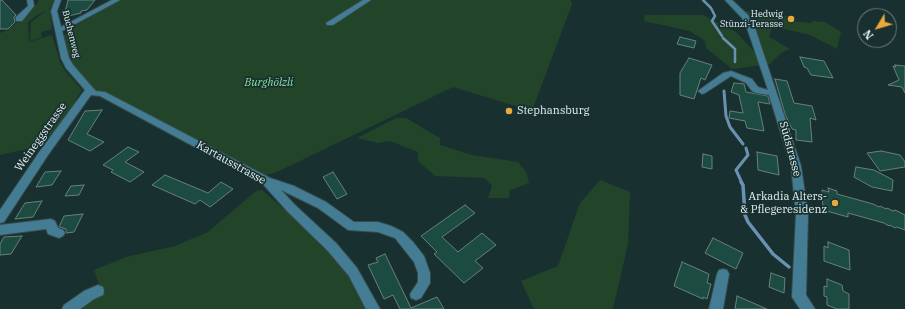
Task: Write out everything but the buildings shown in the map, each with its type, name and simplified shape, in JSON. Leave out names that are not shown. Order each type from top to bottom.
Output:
[{"type":"street","points":[[19,19],[31,6],[30,0]]},
{"type":"street","name":"Buchenweg","points":[[58,0],[54,11],[65,58],[69,66],[90,90]]},
{"type":"street","points":[[58,30],[67,27],[117,0]]},
{"type":"street","points":[[330,23],[368,0]]},
{"type":"street","name":"Südstrasse","points":[[728,0],[746,17],[751,28],[790,147],[799,182],[802,214],[799,297],[808,309]]},
{"type":"street","points":[[702,91],[731,73],[749,81],[755,89],[759,91],[773,93]]},
{"type":"street","name":"Kartausstrasse","points":[[90,90],[94,93],[102,94],[266,180],[291,208],[332,247],[353,272],[373,309]]},
{"type":"street","name":"Weineggstrasse","points":[[0,219],[82,98],[90,90]]},
{"type":"street","points":[[266,180],[290,189],[322,205],[352,227],[378,227],[387,229],[399,235],[409,245],[420,260],[424,273],[424,283],[416,294]]},
{"type":"street","points":[[0,230],[50,224],[52,226],[52,231],[59,232]]},
{"type":"street","points":[[716,309],[723,274]]},
{"type":"street","points":[[69,309],[89,295],[98,291]]},
{"type":"green space","points":[[38,0],[56,0],[48,10],[50,9],[52,29],[41,32],[42,37],[30,41],[31,22],[46,11],[37,15],[28,22],[29,42],[52,35],[60,62],[65,71],[82,90],[75,101],[77,101],[48,143],[0,155],[0,33],[8,30],[38,3]]},
{"type":"green space","name":"Burghölzli","points":[[120,0],[570,0],[572,4],[532,111],[453,87],[277,172],[266,175],[101,92],[88,87],[67,55],[63,36],[78,24]]},
{"type":"green space","points":[[745,11],[788,16],[791,21],[811,23],[813,21],[825,22],[841,32],[837,49],[810,35],[772,26],[769,37],[790,49],[782,52],[770,64],[732,69],[706,48],[705,41],[690,31],[644,21],[645,15],[703,15],[736,32],[765,63],[756,29]]},
{"type":"green space","points":[[396,118],[406,118],[440,138],[440,145],[472,155],[518,162],[526,172],[529,183],[510,190],[509,198],[488,198],[492,186],[485,178],[435,176],[418,161],[418,152],[390,141],[378,143],[357,138]]},
{"type":"green space","points":[[600,180],[630,192],[628,244],[613,309],[536,309],[533,307],[521,281],[558,266],[580,203]]},
{"type":"green space","points":[[262,190],[331,250],[349,274],[369,309],[73,309],[101,289],[94,270],[126,257],[175,246],[208,232],[256,191]]},
{"type":"waterway","points":[[703,0],[711,8],[715,16],[712,21],[722,36]]},
{"type":"waterway","points":[[723,38],[735,49],[735,62]]},
{"type":"waterway","points":[[724,91],[726,116],[730,127],[743,144]]},
{"type":"waterway","points":[[742,183],[736,170],[748,155],[746,148]]},
{"type":"waterway","points":[[741,182],[743,185],[745,215],[748,222],[773,254],[789,267]]},
{"type":"place","name":"Hedwig Stünzi-Terasse","points":[[791,19]]},
{"type":"place","name":"Stephansburg","points":[[509,111]]},
{"type":"place","name":"Arkadia Alters- & Pflegeresidenz","points":[[835,203]]}]
